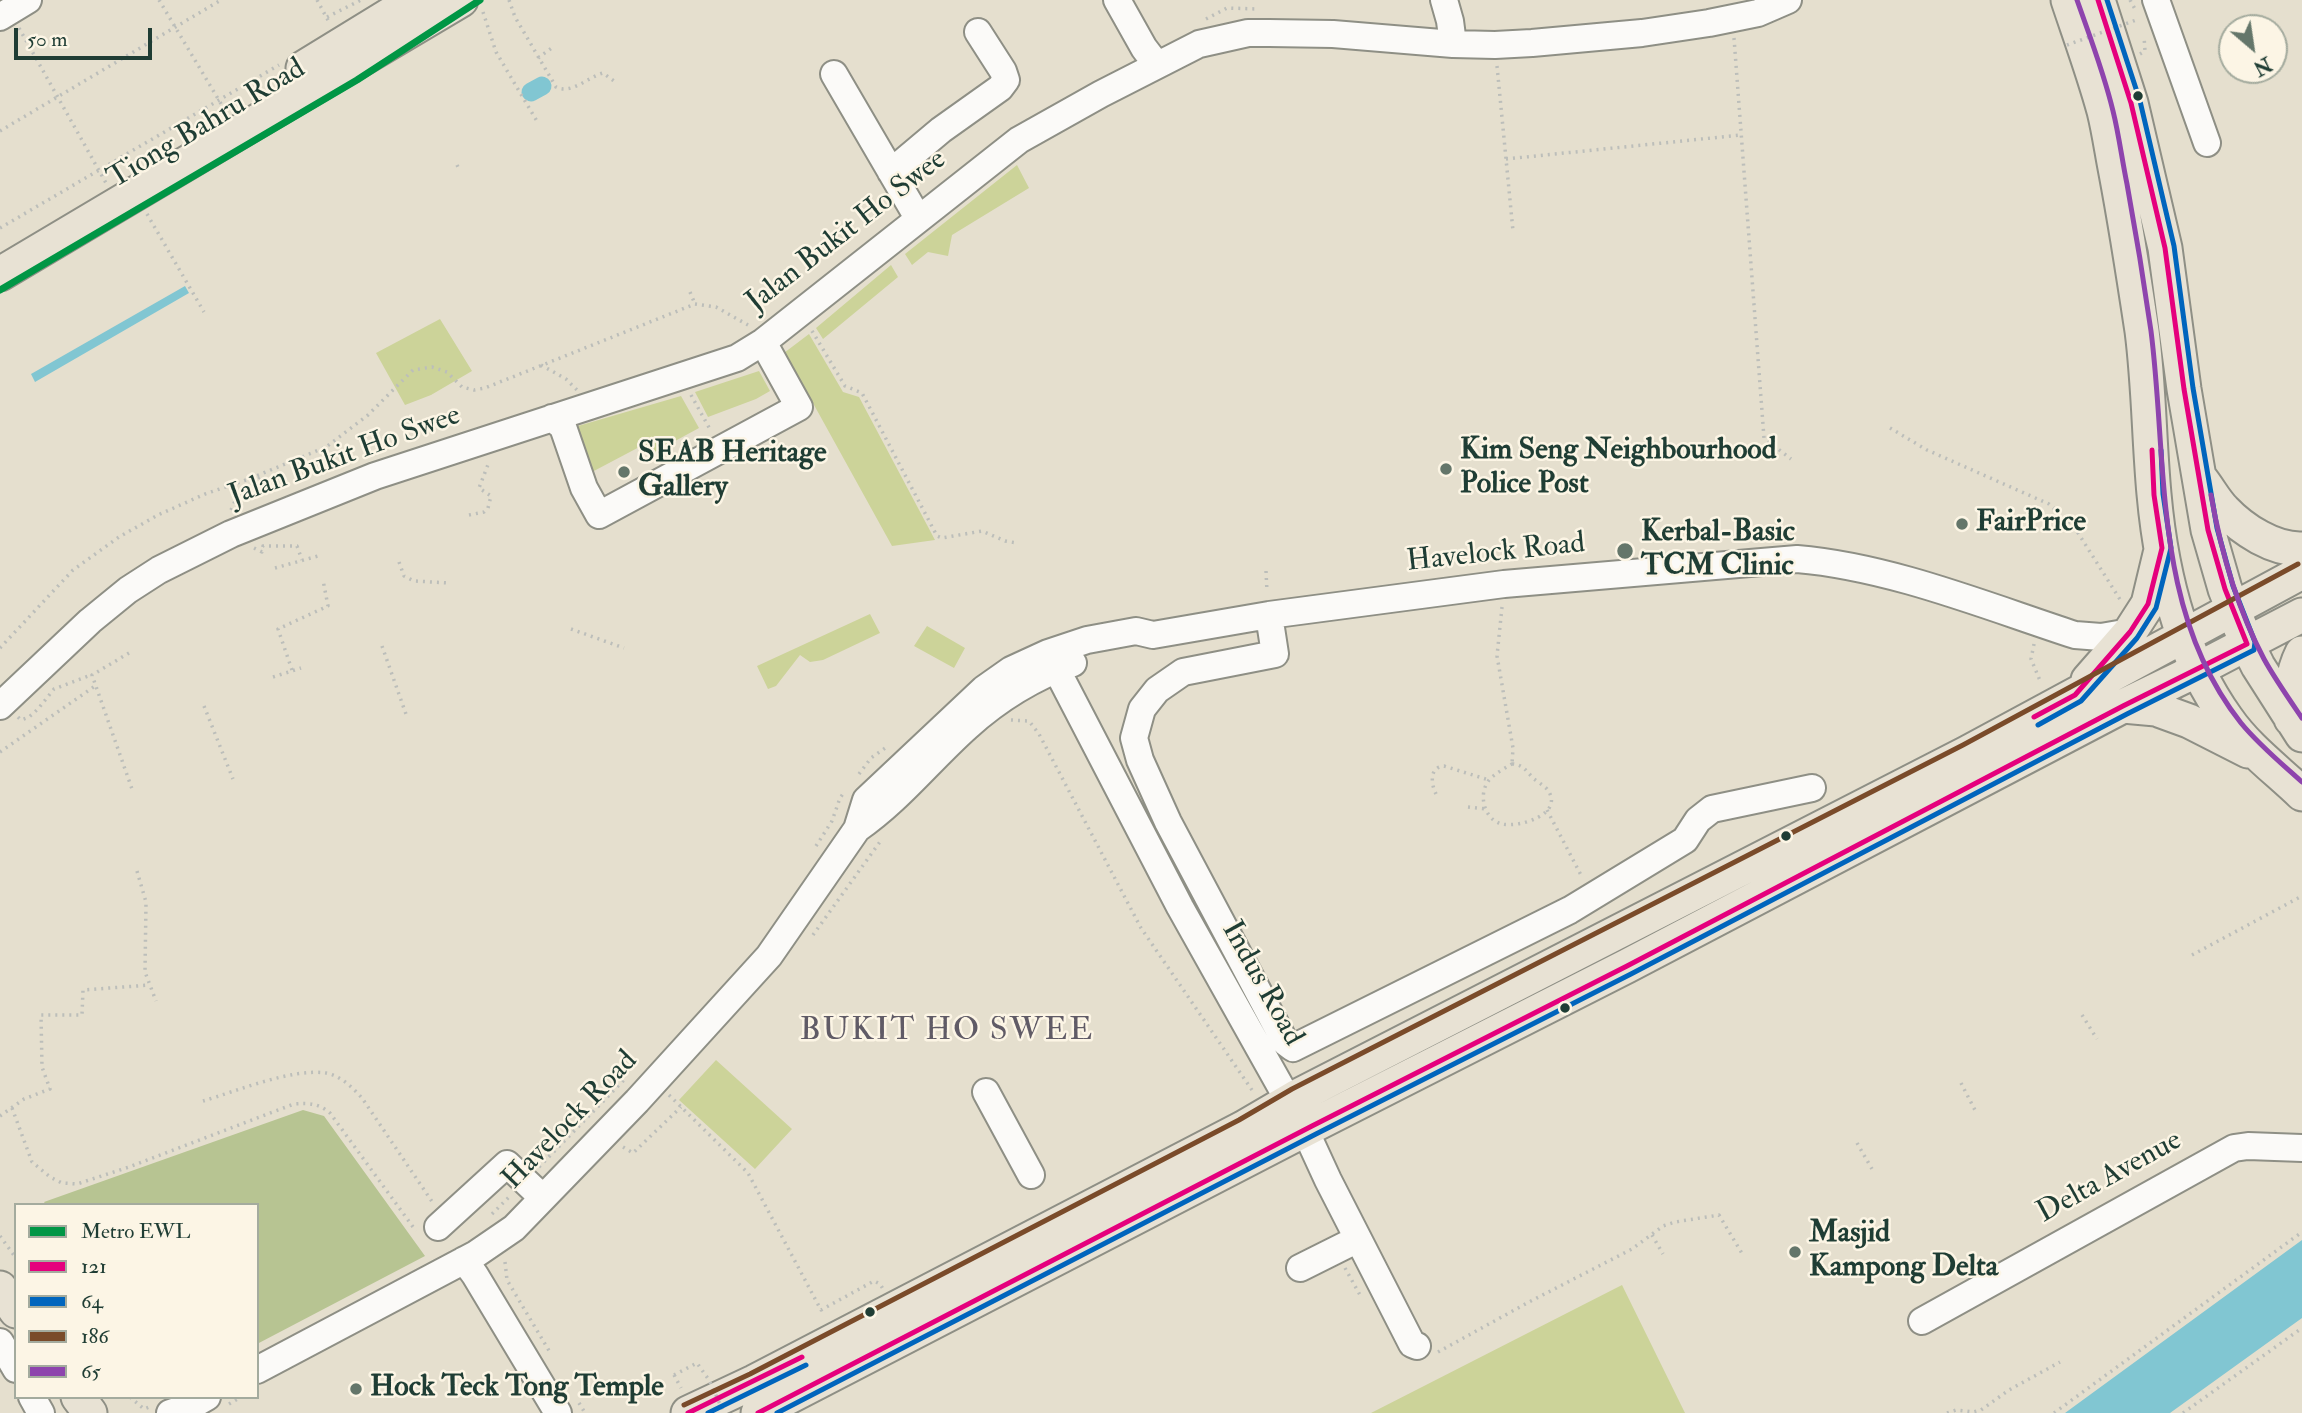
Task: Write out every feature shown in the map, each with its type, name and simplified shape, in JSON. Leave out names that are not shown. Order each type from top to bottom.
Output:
[{"type":"main road","name":"Tiong Bahru Road","points":[[0,274],[114,183],[223,107],[414,0]]},
{"type":"main road","points":[[2068,0],[2104,111],[2123,213],[2142,333],[2154,495],[2162,548],[2184,636],[2208,690],[2228,721],[2244,740],[2302,794]]},
{"type":"main road","points":[[2098,0],[2132,103],[2165,248],[2208,530],[2225,589],[2247,643],[2258,666],[2297,727]]},
{"type":"main road","name":"Tiong Bahru Road","points":[[0,251],[114,183],[471,4]]},
{"type":"main road","points":[[2198,474],[2224,510],[2257,537],[2302,549]]},
{"type":"main road","points":[[2063,702],[2127,619],[2148,604],[2162,548]]},
{"type":"main road","points":[[758,1413],[1297,1116],[2302,572]]},
{"type":"main road","points":[[688,1413],[1297,1116],[1627,966],[2302,615]]},
{"type":"main road","points":[[2297,727],[2291,688],[2295,667],[2302,653]]},
{"type":"main road","points":[[2123,706],[2156,709],[2189,721],[2269,763]]},
{"type":"main road","points":[[0,1288],[14,1308]]},
{"type":"street","points":[[1117,0],[1144,48],[1157,65]]},
{"type":"street","points":[[1444,0],[1453,44]]},
{"type":"street","name":"Jalan Bukit Ho Swee","points":[[5,709],[90,621],[128,590],[159,570],[231,534],[375,476],[737,358],[756,334],[883,246],[1020,140],[1199,44],[1248,33],[1333,34],[1495,46],[1642,33],[1732,19],[1758,13],[1788,0]]},
{"type":"street","points":[[2147,9],[2207,143]]},
{"type":"street","points":[[891,172],[941,130],[1000,88],[1006,80],[978,33]]},
{"type":"street","points":[[834,74],[918,218]]},
{"type":"street","points":[[552,418],[563,427],[584,488],[599,515],[799,407],[756,334]]},
{"type":"street","name":"Havelock Road","points":[[259,1369],[464,1260],[513,1228],[534,1190],[637,1101],[769,956],[857,829],[884,810],[968,726],[1052,661],[1086,659],[1138,646],[1153,635],[1268,605],[1797,559],[1828,562],[1912,582],[2075,635],[2101,637],[2127,619]]},
{"type":"street","points":[[1268,605],[1275,654],[1183,672],[1157,690],[1142,709],[1134,738],[1140,760],[1168,822],[1285,1042],[1293,1048],[1592,897],[1685,840],[1699,820],[1713,809],[1812,788]]},
{"type":"street","name":"Indus Road","points":[[1052,661],[1180,907],[1297,1116],[1347,1245],[1412,1344],[1425,1350]]},
{"type":"street","points":[[1145,838],[1168,822]]},
{"type":"street","points":[[986,1091],[1031,1175]]},
{"type":"street","name":"Delta Avenue","points":[[1922,1321],[2234,1148],[2302,1148]]},
{"type":"street","points":[[434,1227],[507,1164],[534,1190]]},
{"type":"street","points":[[1300,1268],[1347,1245]]},
{"type":"street","points":[[464,1260],[568,1407]]},
{"type":"street","points":[[0,1342],[14,1366]]},
{"type":"path","points":[[159,0],[223,107]]},
{"type":"path","points":[[0,131],[221,0]]},
{"type":"path","points":[[327,17],[361,0]]},
{"type":"path","points":[[509,0],[515,17],[556,87],[568,90],[592,76],[603,73],[614,81]]},
{"type":"path","points":[[471,4],[538,123]]},
{"type":"path","points":[[12,9],[58,97],[204,312]]},
{"type":"path","points":[[2067,45],[2147,9]]},
{"type":"path","points":[[1732,19],[1763,438],[1791,459]]},
{"type":"path","points":[[1495,46],[1513,231]]},
{"type":"path","points":[[538,58],[554,47]]},
{"type":"path","points":[[0,228],[114,183],[288,59]]},
{"type":"path","points":[[1506,159],[1741,135]]},
{"type":"path","points":[[690,292],[695,304]]},
{"type":"path","points":[[0,648],[73,570],[119,537],[169,510],[326,447],[368,415],[413,370],[432,367],[447,372],[462,387],[474,390],[485,388],[695,304],[716,307],[756,334]]},
{"type":"path","points":[[811,328],[845,386],[862,393],[937,536],[942,538],[982,531],[1004,541],[1017,543]]},
{"type":"path","points":[[541,365],[573,385],[586,407]]},
{"type":"path","points":[[686,387],[722,450]]},
{"type":"path","points":[[1890,428],[1927,450],[2049,504],[2073,525],[2127,619]]},
{"type":"path","points":[[469,515],[484,512],[491,501],[491,496],[479,488],[490,459]]},
{"type":"path","points":[[231,534],[229,513],[234,501],[267,471]]},
{"type":"path","points":[[280,547],[297,546],[302,560]]},
{"type":"path","points":[[275,568],[318,556]]},
{"type":"path","points":[[399,562],[404,576],[414,581],[450,583]]},
{"type":"path","points":[[1266,571],[1268,605]]},
{"type":"path","points":[[292,670],[278,629],[328,606],[323,580]]},
{"type":"path","points":[[1504,584],[1497,656],[1513,748],[1513,764]]},
{"type":"path","points":[[570,629],[624,649]]},
{"type":"path","points":[[2036,635],[2031,659],[2063,702]]},
{"type":"path","points":[[382,646],[407,717]]},
{"type":"path","points":[[5,709],[21,720],[29,717],[54,689],[92,675],[129,653]]},
{"type":"path","points":[[273,677],[301,668]]},
{"type":"path","points":[[92,675],[132,789]]},
{"type":"path","points":[[0,752],[95,686]]},
{"type":"path","points":[[204,706],[233,779]]},
{"type":"path","points":[[1021,719],[1028,721],[1039,734],[1142,928],[1257,1096]]},
{"type":"path","points":[[1513,764],[1519,764],[1547,790],[1550,802],[1547,810],[1537,819],[1523,824],[1504,825],[1493,821],[1483,799],[1489,780],[1513,764]]},
{"type":"path","points":[[1436,794],[1432,779],[1434,770],[1439,766],[1489,780]]},
{"type":"path","points":[[1468,807],[1486,809]]},
{"type":"path","points":[[1547,810],[1592,897]]},
{"type":"path","points":[[807,944],[887,834]]},
{"type":"path","points":[[137,871],[146,902],[145,972],[156,1001]]},
{"type":"path","points":[[2192,955],[2302,896]]},
{"type":"path","points":[[0,1116],[24,1099],[50,1089],[42,1067],[41,1015],[82,1015],[83,990],[150,985]]},
{"type":"path","points":[[2082,1015],[2098,1039]]},
{"type":"path","points":[[203,1101],[302,1072],[329,1073],[349,1084],[362,1098],[434,1227]]},
{"type":"path","points":[[487,1219],[534,1190],[624,1080]]},
{"type":"path","points":[[1961,1083],[1976,1114]]},
{"type":"path","points":[[667,1094],[748,1173],[821,1310],[874,1282],[880,1284],[885,1293]]},
{"type":"path","points":[[12,1108],[32,1162],[62,1183],[77,1184],[294,1104],[321,1105],[434,1227]]},
{"type":"path","points":[[614,1155],[623,1147],[633,1153],[681,1107]]},
{"type":"path","points":[[1857,1143],[1872,1169]]},
{"type":"path","points":[[1425,1350],[1620,1256],[1663,1226],[1675,1222],[1720,1215],[1742,1255]]},
{"type":"path","points":[[2054,1413],[2302,1232]]},
{"type":"path","points":[[1652,1235],[1663,1254]]},
{"type":"path","points":[[0,1236],[14,1255]]},
{"type":"path","points":[[1347,1245],[1360,1296]]},
{"type":"path","points":[[507,1257],[504,1266],[508,1280],[553,1357]]},
{"type":"path","points":[[2183,1413],[2302,1328]]},
{"type":"path","points":[[1947,1413],[1956,1410],[1981,1410],[2009,1390],[2060,1362]]},
{"type":"path","points":[[674,1375],[697,1363],[709,1380],[724,1413]]},
{"type":"path","points":[[568,1407],[585,1413]]},
{"type":"green space","points":[[1017,165],[1029,188],[952,235],[948,256],[928,252],[912,265],[905,254]]},
{"type":"green space","points":[[891,265],[898,277],[823,339],[816,328]]},
{"type":"green space","points":[[440,319],[472,371],[431,395],[405,405],[376,353]]},
{"type":"green space","points":[[809,334],[843,392],[859,397],[935,540],[892,546],[798,376],[791,378],[780,356]]},
{"type":"green space","points":[[759,371],[770,391],[708,417],[695,392]]},
{"type":"green space","points":[[681,396],[699,428],[653,453],[645,444],[592,472],[578,426]]},
{"type":"green space","points":[[870,614],[880,633],[823,660],[810,662],[800,655],[776,686],[768,689],[757,666]]},
{"type":"green space","points":[[927,626],[965,648],[954,668],[914,646]]},
{"type":"green space","points":[[716,1060],[792,1129],[755,1169],[679,1100]]},
{"type":"green space","points":[[303,1110],[324,1116],[425,1256],[259,1343],[259,1203],[44,1202]]},
{"type":"green space","points":[[1622,1285],[1685,1413],[1371,1413]]},
{"type":"water","points":[[185,286],[189,293],[35,382],[31,374]]},
{"type":"water","points":[[2302,1240],[2302,1318],[2170,1413],[2065,1413]]},
{"type":"waterway","points":[[531,92],[542,86]]},
{"type":"metro line","name":"EWL","points":[[0,290],[357,80],[480,0]]},
{"type":"transit line","name":"65","points":[[2077,0],[2113,111],[2137,239],[2151,331],[2163,484],[2178,585],[2192,633],[2212,679],[2241,723],[2302,782]]},
{"type":"transit line","name":"121","points":[[758,1413],[2247,644],[2225,589],[2208,530],[2184,389],[2165,248],[2131,103],[2098,0]]},
{"type":"transit line","name":"64","points":[[777,1413],[2254,650],[2255,642],[2233,586],[2217,528],[2193,388],[2174,246],[2140,101],[2107,0]]},
{"type":"transit line","name":"121","points":[[2034,717],[2075,695],[2130,632],[2148,604],[2162,548],[2154,495],[2152,450]]},
{"type":"transit line","name":"64","points":[[2038,725],[2081,701],[2137,638],[2156,608],[2171,548],[2163,494],[2161,450]]},
{"type":"transit line","name":"65","points":[[2211,495],[2225,558],[2254,640],[2302,718]]},
{"type":"transit line","name":"186","points":[[684,1405],[750,1374],[1239,1120],[1292,1089],[1963,745],[2298,564]]},
{"type":"transit line","name":"121","points":[[688,1413],[802,1357]]},
{"type":"transit line","name":"64","points":[[708,1413],[806,1365]]},
{"type":"place","name":"Kim Seng Neighbourhood Police Post","points":[[1446,469]]},
{"type":"place","name":"SEAB Heritage Gallery","points":[[624,472]]},
{"type":"place","name":"FairPrice","points":[[1962,524]]},
{"type":"place","name":"Kerbal-Basic TCM Clinic","points":[[1625,551]]},
{"type":"place","name":"Masjid Kampong Delta","points":[[1795,1252]]},
{"type":"place","name":"Hock Teck Tong Temple","points":[[356,1389]]},
{"type":"district","name":"BUKIT HO SWEE","points":[[947,1032]]}]
